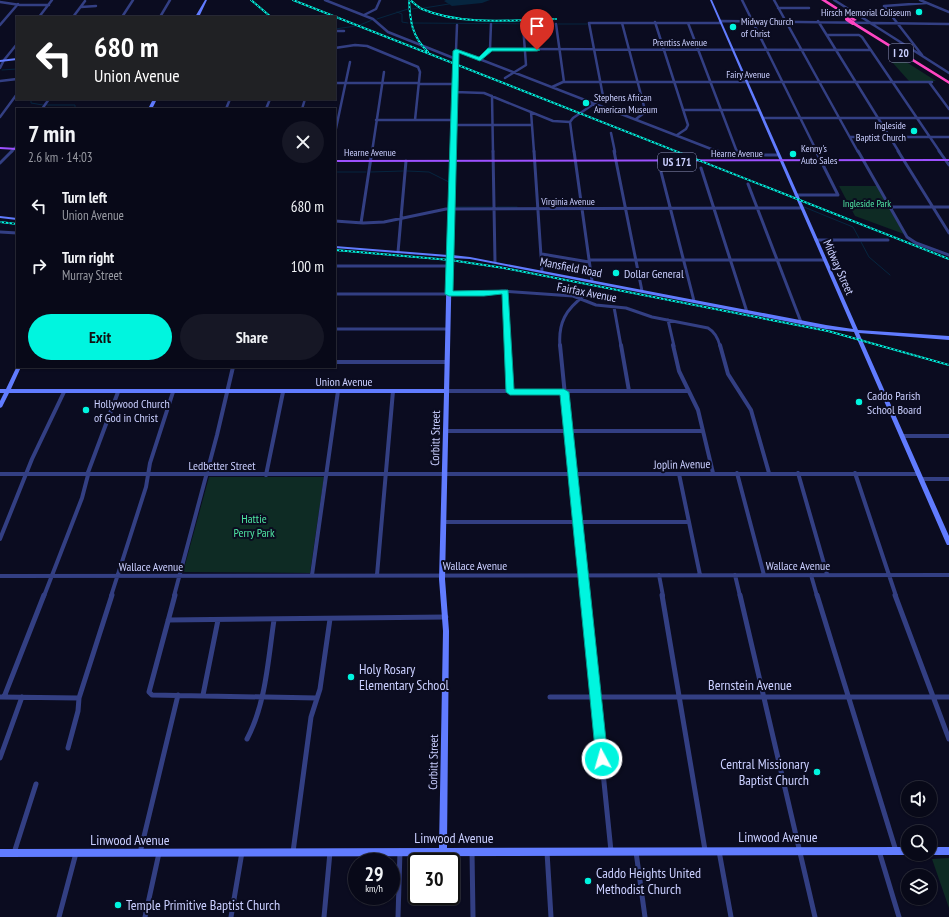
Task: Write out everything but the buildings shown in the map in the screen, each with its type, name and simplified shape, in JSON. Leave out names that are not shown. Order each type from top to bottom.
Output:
[{"type":"highway","name":"I 20","points":[[817,0],[847,19],[861,24],[949,79]]},
{"type":"highway","name":"I 20","points":[[823,0],[854,22],[949,83]]},
{"type":"main road","points":[[0,148],[16,148]]},
{"type":"main road","name":"Hearne Avenue","points":[[658,161],[739,158],[822,161],[948,162]]},
{"type":"main road","name":"Hearne Avenue","points":[[336,161],[658,161],[780,159]]},
{"type":"street","points":[[40,16],[52,0]]},
{"type":"street","points":[[123,16],[133,0]]},
{"type":"street","points":[[161,16],[170,0]]},
{"type":"street","points":[[198,16],[206,0]]},
{"type":"street","points":[[325,0],[374,20],[388,32],[456,59]]},
{"type":"street","points":[[364,15],[376,9],[380,0]]},
{"type":"street","name":"Midway Street","points":[[711,0],[949,542]]},
{"type":"street","points":[[742,0],[838,195],[796,195]]},
{"type":"street","points":[[774,0],[907,237],[918,244],[949,255]]},
{"type":"street","points":[[834,0],[922,55],[949,74]]},
{"type":"street","points":[[920,0],[949,13]]},
{"type":"street","points":[[74,16],[85,1]]},
{"type":"street","points":[[0,2],[49,5]]},
{"type":"street","points":[[922,55],[884,5],[926,3]]},
{"type":"street","points":[[0,25],[18,4]]},
{"type":"street","points":[[81,6],[96,6]]},
{"type":"street","points":[[778,8],[809,8]]},
{"type":"street","points":[[818,21],[949,233]]},
{"type":"street","points":[[592,281],[570,122],[603,96],[589,23],[818,21],[949,24]]},
{"type":"street","points":[[622,22],[645,110],[644,113],[636,119]]},
{"type":"street","points":[[655,22],[688,128],[677,135]]},
{"type":"street","points":[[688,23],[739,158]]},
{"type":"street","points":[[480,59],[490,50],[491,24]]},
{"type":"street","points":[[552,87],[564,82],[556,24]]},
{"type":"street","name":"Corbitt Street","points":[[443,851],[446,617],[442,575],[450,266],[450,209],[458,25]]},
{"type":"street","points":[[505,78],[515,73],[526,64],[523,25]]},
{"type":"street","points":[[336,31],[344,31]]},
{"type":"street","points":[[827,35],[859,35],[862,37],[948,162]]},
{"type":"street","points":[[0,68],[2,60],[16,45]]},
{"type":"street","points":[[336,48],[355,45],[367,46],[418,67],[420,72],[415,120]]},
{"type":"street","points":[[456,50],[739,158]]},
{"type":"street","name":"Prentiss Avenue","points":[[490,50],[871,50]]},
{"type":"street","points":[[2,60],[16,59]]},
{"type":"street","points":[[336,128],[350,62]]},
{"type":"street","points":[[361,223],[384,72]]},
{"type":"street","points":[[0,81],[16,79]]},
{"type":"street","name":"Fairy Avenue","points":[[564,82],[931,82],[949,109]]},
{"type":"street","points":[[336,83],[455,84]]},
{"type":"street","points":[[455,92],[480,92],[553,121],[570,122]]},
{"type":"street","points":[[0,116],[16,95]]},
{"type":"street","points":[[492,96],[495,262]]},
{"type":"street","points":[[683,110],[759,110]]},
{"type":"street","points":[[531,112],[542,271]]},
{"type":"street","points":[[762,118],[949,118]]},
{"type":"street","points":[[376,120],[454,120]]},
{"type":"street","points":[[454,125],[531,125]]},
{"type":"street","points":[[611,133],[642,291]]},
{"type":"street","points":[[850,137],[949,137]]},
{"type":"street","points":[[0,163],[16,148]]},
{"type":"street","points":[[398,252],[406,161]]},
{"type":"street","points":[[658,161],[694,301]]},
{"type":"street","points":[[701,168],[747,312]]},
{"type":"street","points":[[748,184],[801,322]]},
{"type":"street","points":[[890,207],[949,207]]},
{"type":"street","name":"Virginia Avenue","points":[[336,221],[361,223],[383,222],[426,211],[450,209],[802,208]]},
{"type":"street","points":[[0,218],[16,219]]},
{"type":"street","points":[[0,232],[16,233]]},
{"type":"street","points":[[816,240],[888,240]]},
{"type":"street","name":"Mansfield Road","points":[[336,247],[449,256],[495,262],[801,322],[855,330],[949,338]]},
{"type":"street","points":[[542,254],[589,261],[825,260]]},
{"type":"street","points":[[336,266],[450,266]]},
{"type":"street","points":[[505,291],[510,392]]},
{"type":"street","name":"Fairfax Avenue","points":[[336,294],[484,294],[505,291],[554,294],[582,297],[596,305],[630,309],[668,320],[708,328],[717,335],[728,374],[750,410],[769,473]]},
{"type":"street","points":[[582,297],[565,312],[560,324],[558,337],[569,431],[611,851]]},
{"type":"street","points":[[614,307],[629,392]]},
{"type":"street","points":[[668,320],[679,371],[698,410],[713,473]]},
{"type":"street","points":[[336,329],[448,329]]},
{"type":"street","points":[[336,362],[447,362]]},
{"type":"street","points":[[0,406],[19,368]]},
{"type":"street","points":[[233,368],[228,392],[180,576],[149,689],[150,694],[317,698]]},
{"type":"street","name":"Union Avenue","points":[[0,391],[629,392],[688,390]]},
{"type":"street","points":[[377,575],[393,391]]},
{"type":"street","points":[[0,539],[27,475],[32,459],[64,392]]},
{"type":"street","points":[[79,698],[2,697],[85,490],[87,475],[118,392]]},
{"type":"street","points":[[68,748],[69,738],[79,706],[79,698],[146,487],[154,450],[173,392]]},
{"type":"street","points":[[266,475],[282,392]]},
{"type":"street","points":[[312,576],[338,392]]},
{"type":"street","points":[[446,431],[703,431]]},
{"type":"street","points":[[902,436],[949,436]]},
{"type":"street","name":"Joplin Avenue","points":[[445,475],[713,473],[919,474]]},
{"type":"street","points":[[737,473],[764,575]]},
{"type":"street","points":[[798,473],[828,574]]},
{"type":"street","points":[[855,473],[888,574],[949,739]]},
{"type":"street","name":"Ledbetter Street","points":[[0,474],[445,475]]},
{"type":"street","points":[[679,474],[700,575]]},
{"type":"street","points":[[921,479],[949,479]]},
{"type":"street","points":[[444,522],[689,522]]},
{"type":"street","points":[[659,575],[705,850]]},
{"type":"street","points":[[735,575],[815,917]]},
{"type":"street","points":[[811,575],[896,851]]},
{"type":"street","name":"Wallace Avenue","points":[[0,576],[949,575]]},
{"type":"street","points":[[168,620],[446,617]]},
{"type":"street","points":[[293,852],[311,717],[320,689],[330,619]]},
{"type":"street","points":[[203,695],[218,620]]},
{"type":"street","points":[[247,738],[253,730],[261,697],[274,620]]},
{"type":"street","points":[[140,852],[178,695]]},
{"type":"street","points":[[0,758],[22,697]]},
{"type":"street","name":"Bernstein Avenue","points":[[550,697],[949,697]]},
{"type":"street","points":[[13,853],[36,784]]},
{"type":"street","name":"Linwood Avenue","points":[[0,853],[705,850],[901,851]]},
{"type":"street","points":[[719,850],[731,917]]},
{"type":"street","points":[[398,917],[400,851]]},
{"type":"street","points":[[472,851],[473,917]]},
{"type":"street","points":[[547,851],[551,917]]},
{"type":"street","points":[[636,851],[645,917]]},
{"type":"street","points":[[879,851],[899,917]]},
{"type":"street","points":[[937,851],[949,851]]},
{"type":"street","points":[[144,917],[159,852]]},
{"type":"street","points":[[231,917],[242,852]]},
{"type":"street","points":[[324,917],[330,852]]},
{"type":"street","points":[[59,917],[76,853]]},
{"type":"green space","points":[[895,58],[900,58],[936,81],[909,81],[892,62]]},
{"type":"green space","name":"Ingleside Park","points":[[839,186],[877,186],[904,234],[855,216]]},
{"type":"green space","name":"Hattie Perry Park","points":[[209,477],[324,477],[310,573],[183,572]]},
{"type":"green space","points":[[949,858],[949,908],[937,873],[937,869],[935,869],[933,861],[937,861],[937,859]]},
{"type":"water","points":[[490,0],[482,3],[452,6],[444,1]]},
{"type":"waterway","points":[[424,8],[449,4]]},
{"type":"waterway","points":[[412,9],[418,8]]},
{"type":"waterway","points":[[398,12],[408,9]]},
{"type":"waterway","points":[[377,19],[398,12]]},
{"type":"waterway","points":[[398,12],[402,14],[402,22],[408,23]]},
{"type":"waterway","points":[[360,25],[372,20]]},
{"type":"waterway","points":[[411,23],[555,24]]},
{"type":"waterway","points":[[558,24],[587,24]]},
{"type":"waterway","points":[[336,29],[356,26]]},
{"type":"waterway","points":[[2,70],[16,69]]},
{"type":"waterway","points":[[31,100],[31,103],[43,105]]},
{"type":"waterway","points":[[47,105],[75,105],[75,108]]},
{"type":"waterway","points":[[371,172],[403,171]]},
{"type":"waterway","points":[[407,171],[429,172],[449,182]]},
{"type":"waterway","points":[[336,172],[366,172]]},
{"type":"waterway","points":[[454,207],[492,207]]},
{"type":"waterway","points":[[497,207],[517,207]]},
{"type":"waterway","points":[[804,207],[853,227],[859,238]]},
{"type":"waterway","points":[[861,242],[869,257],[890,275]]},
{"type":"railway","points":[[251,0],[270,16]]},
{"type":"railway","points":[[293,0],[334,16]]},
{"type":"railway","points":[[409,0],[411,22],[415,34],[428,52]]},
{"type":"railway","points":[[410,0],[422,9],[454,18],[488,21],[556,19]]},
{"type":"railway","points":[[336,17],[949,259]]},
{"type":"railway","points":[[0,222],[16,224]]},
{"type":"railway","points":[[336,250],[450,260],[504,268],[828,331],[949,365]]},
{"type":"place","name":"Hirsch Memorial Coliseum","points":[[919,12]]},
{"type":"place","name":"Midway Church of Christ","points":[[733,27]]},
{"type":"place","name":"Stephens African American Museum","points":[[586,103]]},
{"type":"place","name":"Ingleside Baptist Church","points":[[914,131]]},
{"type":"place","name":"Kenny's Auto Sales","points":[[793,154]]},
{"type":"place","name":"Dollar General","points":[[616,273]]},
{"type":"place","name":"Caddo Parish School Board","points":[[859,402]]},
{"type":"place","name":"Hollywood Church of God in Christ","points":[[86,410]]},
{"type":"place","name":"Holy Rosary Elementary School","points":[[351,677]]},
{"type":"place","name":"Central Missionary Baptist Church","points":[[817,772]]},
{"type":"place","name":"Caddo Heights United Methodist Church","points":[[588,881]]},
{"type":"place","name":"Temple Primitive Baptist Church","points":[[118,905]]},
{"type":"route","points":[[537,50],[490,50],[480,59],[456,50],[449,294],[484,294],[505,291],[510,392],[564,392],[602,759]]}]
